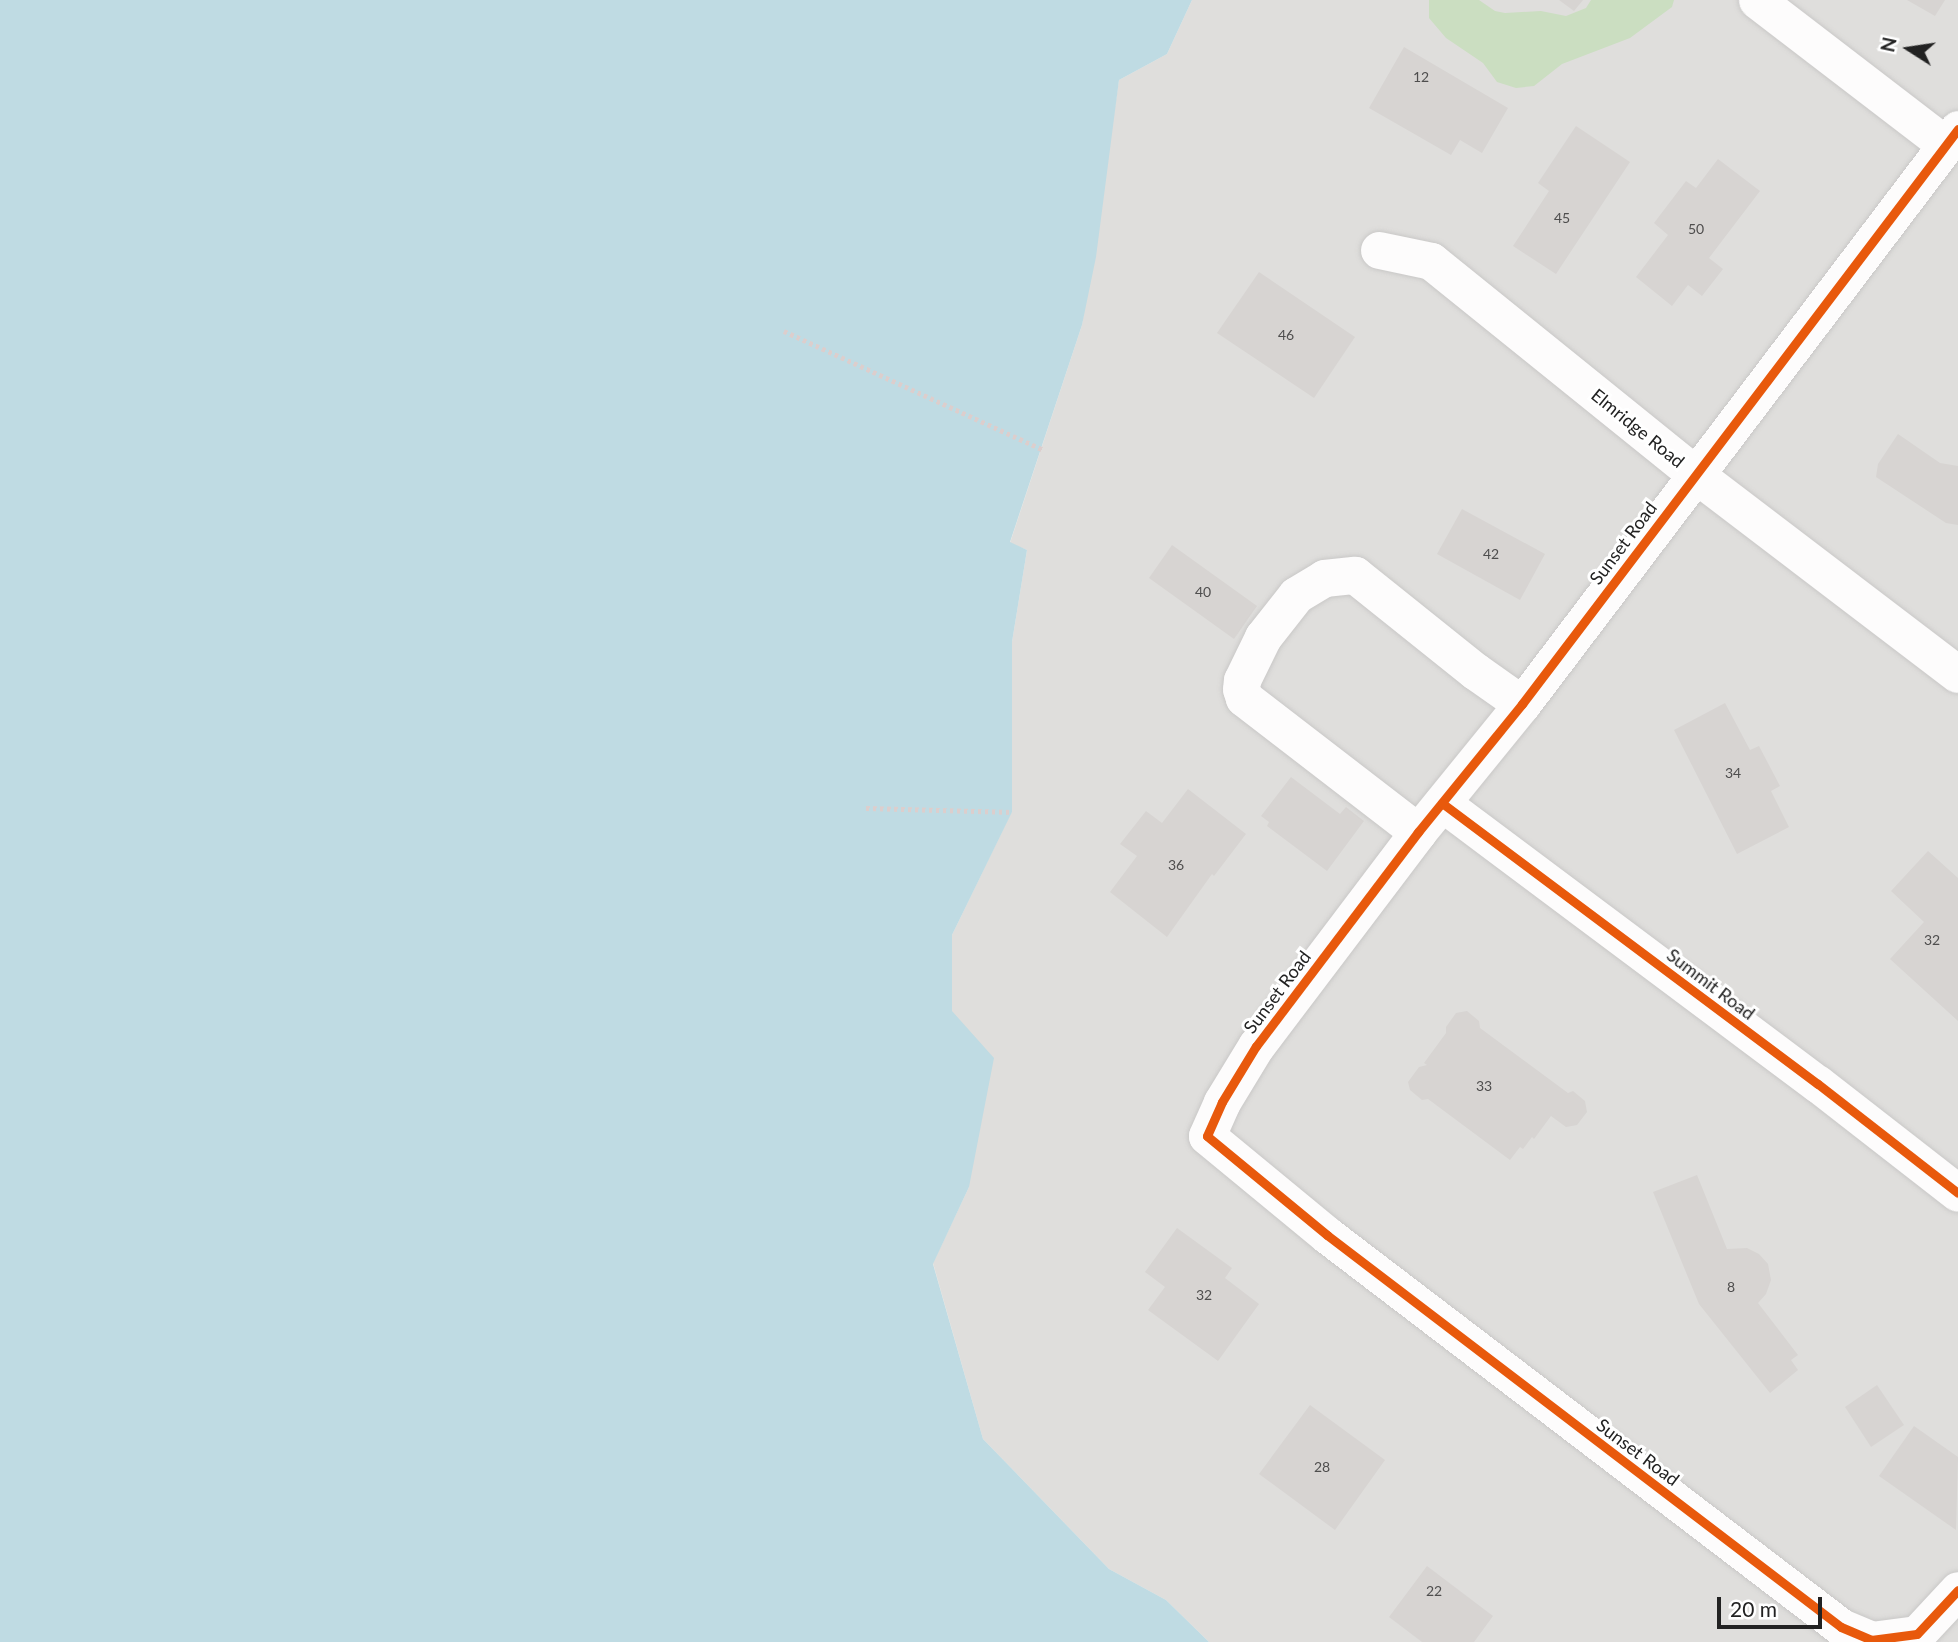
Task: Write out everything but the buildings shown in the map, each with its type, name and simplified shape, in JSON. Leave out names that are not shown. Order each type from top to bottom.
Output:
[{"type":"street","points":[[1757,0],[1952,137]]},
{"type":"street","name":"Sunset Road","points":[[1952,137],[1522,704],[1418,832],[1256,1045],[1222,1102],[1207,1136],[1327,1235],[1842,1627],[1871,1640],[1917,1634],[1958,1590]]},
{"type":"street","name":"Elmridge Road","points":[[1379,250],[1431,261],[1695,474],[1958,674]]},
{"type":"street","points":[[1418,832],[1244,698],[1242,680],[1263,637],[1296,595],[1324,578],[1355,575],[1475,671],[1522,704]]},
{"type":"street","name":"Summit Road","points":[[1442,803],[1811,1078],[1958,1193]]},
{"type":"path","points":[[784,331],[1042,449]]},
{"type":"path","points":[[866,808],[1012,811]]},
{"type":"shaded area","points":[[1192,0],[1958,0],[1958,1642],[1209,1642],[1166,1600],[1109,1569],[983,1439],[933,1263],[969,1187],[952,1011],[952,935],[1012,811],[1012,642],[1027,550],[1010,543],[1082,325],[1119,80],[1167,54]]},
{"type":"green space","points":[[1429,0],[1479,0],[1495,11],[1505,13],[1541,11],[1566,16],[1586,8],[1591,0],[1674,0],[1672,7],[1630,38],[1562,64],[1534,86],[1516,88],[1497,82],[1483,63],[1446,38],[1429,18]]},
{"type":"water","points":[[0,0],[1192,0],[1167,54],[1119,80],[1096,257],[1082,325],[1010,542],[1027,550],[1012,642],[1012,812],[952,935],[952,1011],[994,1058],[969,1187],[933,1264],[983,1439],[1109,1569],[1166,1600],[1209,1642],[0,1642]]},
{"type":"cycle path","points":[[1958,129],[1522,704],[1418,832],[1256,1046],[1222,1102],[1207,1136],[1327,1235],[1841,1627],[1871,1640],[1917,1634],[1958,1590]]},
{"type":"cycle path","points":[[1442,803],[1818,1084],[1958,1193]]}]
